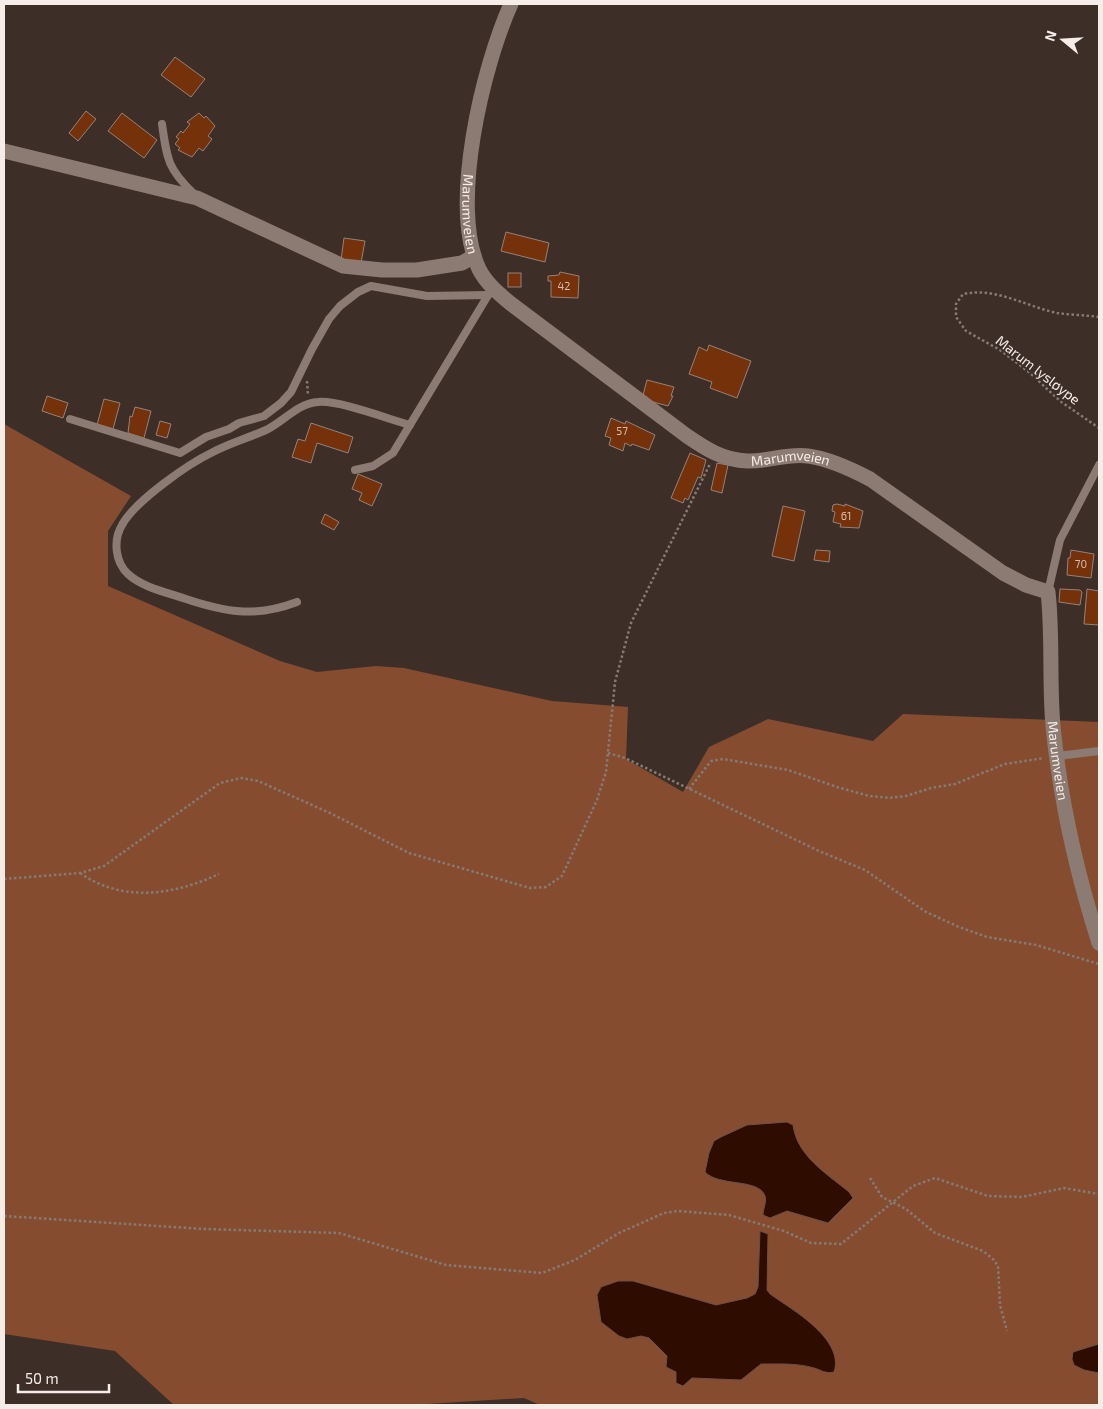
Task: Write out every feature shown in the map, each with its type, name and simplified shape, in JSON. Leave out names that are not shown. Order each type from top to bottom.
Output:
[{"type":"street","name":"Marumveien","points":[[511,4],[504,20],[481,96],[472,146],[468,183],[469,235],[474,256],[490,292],[687,436],[715,454],[747,461],[789,455],[810,456],[846,467],[870,479],[1003,573],[1026,585],[1048,592],[1053,726],[1074,849],[1099,943]]},
{"type":"street","points":[[4,151],[197,198],[344,266],[382,270],[417,270],[462,263],[474,256]]},
{"type":"lane","points":[[162,124],[166,154],[171,168],[197,198]]},
{"type":"lane","points":[[70,418],[180,453],[206,437],[239,423],[264,416],[291,392],[305,367],[312,349],[340,306],[358,292],[371,286],[382,270]]},
{"type":"lane","points":[[371,286],[427,296],[490,292]]},
{"type":"lane","points":[[355,470],[373,466],[393,453],[490,292]]},
{"type":"lane","points":[[297,602],[276,610],[239,612],[211,608],[156,589],[129,575],[121,566],[116,540],[122,524],[143,501],[183,469],[213,451],[267,429],[308,404],[329,402],[410,425]]},
{"type":"lane","points":[[1048,592],[1060,540],[1099,465]]},
{"type":"lane","points":[[1058,756],[1099,751]]},
{"type":"path","name":"Marum lysløype","points":[[1099,317],[1056,313],[1004,295],[974,291],[963,294],[956,304],[956,317],[966,331],[1000,350],[1060,401],[1099,428]]},
{"type":"path","points":[[305,367],[308,404]]},
{"type":"path","points":[[4,879],[80,873],[104,866],[220,783],[240,778],[258,781],[330,813],[409,853],[530,888],[546,887],[562,876],[576,850],[597,800],[606,772],[615,682],[630,623],[715,454]]},
{"type":"path","points":[[608,753],[626,758],[819,851],[865,870],[926,912],[959,927],[987,937],[1036,945],[1099,964]]},
{"type":"path","points":[[690,789],[711,761],[723,759],[788,770],[868,796],[888,798],[906,796],[932,788],[955,784],[1005,764],[1058,756]]},
{"type":"path","points":[[80,873],[107,888],[150,892],[173,891],[193,886],[219,874]]},
{"type":"path","points":[[870,1178],[882,1197],[906,1209],[934,1233],[983,1251],[993,1259],[998,1266],[1000,1305],[1007,1331]]},
{"type":"path","points":[[4,1216],[204,1229],[339,1233],[446,1265],[542,1273],[575,1260],[619,1233],[664,1213],[696,1212],[729,1216],[784,1231],[811,1243],[841,1244],[913,1186],[934,1178],[988,1196],[1022,1197],[1064,1188],[1099,1194]]},
{"type":"shaded area","points":[[4,424],[131,496],[108,531],[108,586],[280,661],[317,672],[376,666],[404,668],[552,701],[628,707],[626,759],[683,792],[709,747],[768,719],[873,741],[903,714],[1099,722],[1099,1405],[540,1405],[524,1398],[411,1405],[174,1405],[115,1351],[4,1334]]},
{"type":"shaded area","points":[[787,1122],[793,1125],[800,1146],[806,1155],[822,1171],[849,1192],[853,1198],[828,1223],[787,1211],[770,1218],[763,1215],[765,1196],[761,1190],[747,1184],[719,1180],[705,1172],[714,1141],[747,1125]]},
{"type":"shaded area","points":[[760,1231],[768,1234],[767,1290],[814,1326],[824,1337],[832,1348],[835,1360],[834,1372],[826,1372],[801,1365],[761,1364],[741,1380],[692,1378],[683,1386],[676,1383],[676,1372],[666,1367],[667,1356],[649,1338],[641,1336],[627,1339],[619,1336],[601,1322],[597,1295],[601,1287],[618,1281],[633,1281],[716,1305],[747,1298],[755,1294],[758,1287]]},
{"type":"shaded area","points":[[1099,1344],[1099,1373],[1084,1370],[1074,1365],[1072,1359],[1073,1352]]},
{"type":"building","points":[[175,57],[205,79],[191,97],[161,75]]},
{"type":"building","points":[[86,111],[96,119],[78,141],[69,133]]},
{"type":"building","points":[[122,113],[157,140],[144,158],[108,131]]},
{"type":"building","points":[[199,113],[204,118],[206,116],[215,126],[208,136],[212,139],[203,151],[199,148],[192,157],[178,150],[180,148],[175,144],[179,139],[176,137],[181,131],[183,133],[190,124],[187,122]]},
{"type":"building","points":[[506,232],[549,243],[545,262],[501,251]]},
{"type":"building","points":[[344,238],[365,241],[361,263],[341,260]]},
{"type":"building","points":[[560,272],[579,276],[578,298],[551,297],[551,281],[548,281],[548,276],[559,275]]},
{"type":"building","points":[[508,273],[521,273],[521,287],[508,287]]},
{"type":"building","points":[[709,345],[751,361],[737,398],[710,388],[712,382],[689,374],[699,347],[707,351]]},
{"type":"building","points":[[647,380],[674,387],[671,396],[673,396],[668,406],[642,399]]},
{"type":"building","points":[[47,396],[68,403],[63,418],[42,411]]},
{"type":"building","points":[[104,399],[120,403],[113,429],[97,425]]},
{"type":"building","points":[[135,407],[151,411],[144,438],[128,433],[130,416],[132,417]]},
{"type":"building","points":[[611,418],[625,424],[626,421],[655,435],[649,450],[625,443],[623,451],[609,445],[611,438],[605,436]]},
{"type":"building","points":[[160,421],[171,424],[167,438],[156,435]]},
{"type":"building","points":[[311,423],[353,437],[348,453],[317,443],[311,463],[292,457],[298,439],[305,441]]},
{"type":"building","points":[[690,453],[706,460],[701,478],[698,477],[688,500],[685,498],[683,503],[671,498]]},
{"type":"building","points":[[717,463],[728,465],[722,493],[711,490]]},
{"type":"building","points":[[358,474],[382,484],[372,506],[359,500],[362,493],[352,489]]},
{"type":"building","points":[[845,504],[863,511],[859,528],[840,527],[841,524],[833,522],[835,512],[832,511],[833,505],[845,506]]},
{"type":"building","points":[[783,506],[805,511],[794,561],[772,556]]},
{"type":"building","points":[[325,514],[339,522],[334,530],[321,523]]},
{"type":"building","points":[[816,550],[830,551],[829,562],[814,560]]},
{"type":"building","points":[[1071,550],[1094,554],[1091,578],[1067,575],[1068,558],[1070,558]]},
{"type":"building","points":[[1060,589],[1080,590],[1082,592],[1080,605],[1059,602]]},
{"type":"building","points":[[1087,589],[1099,591],[1099,625],[1084,624]]}]
